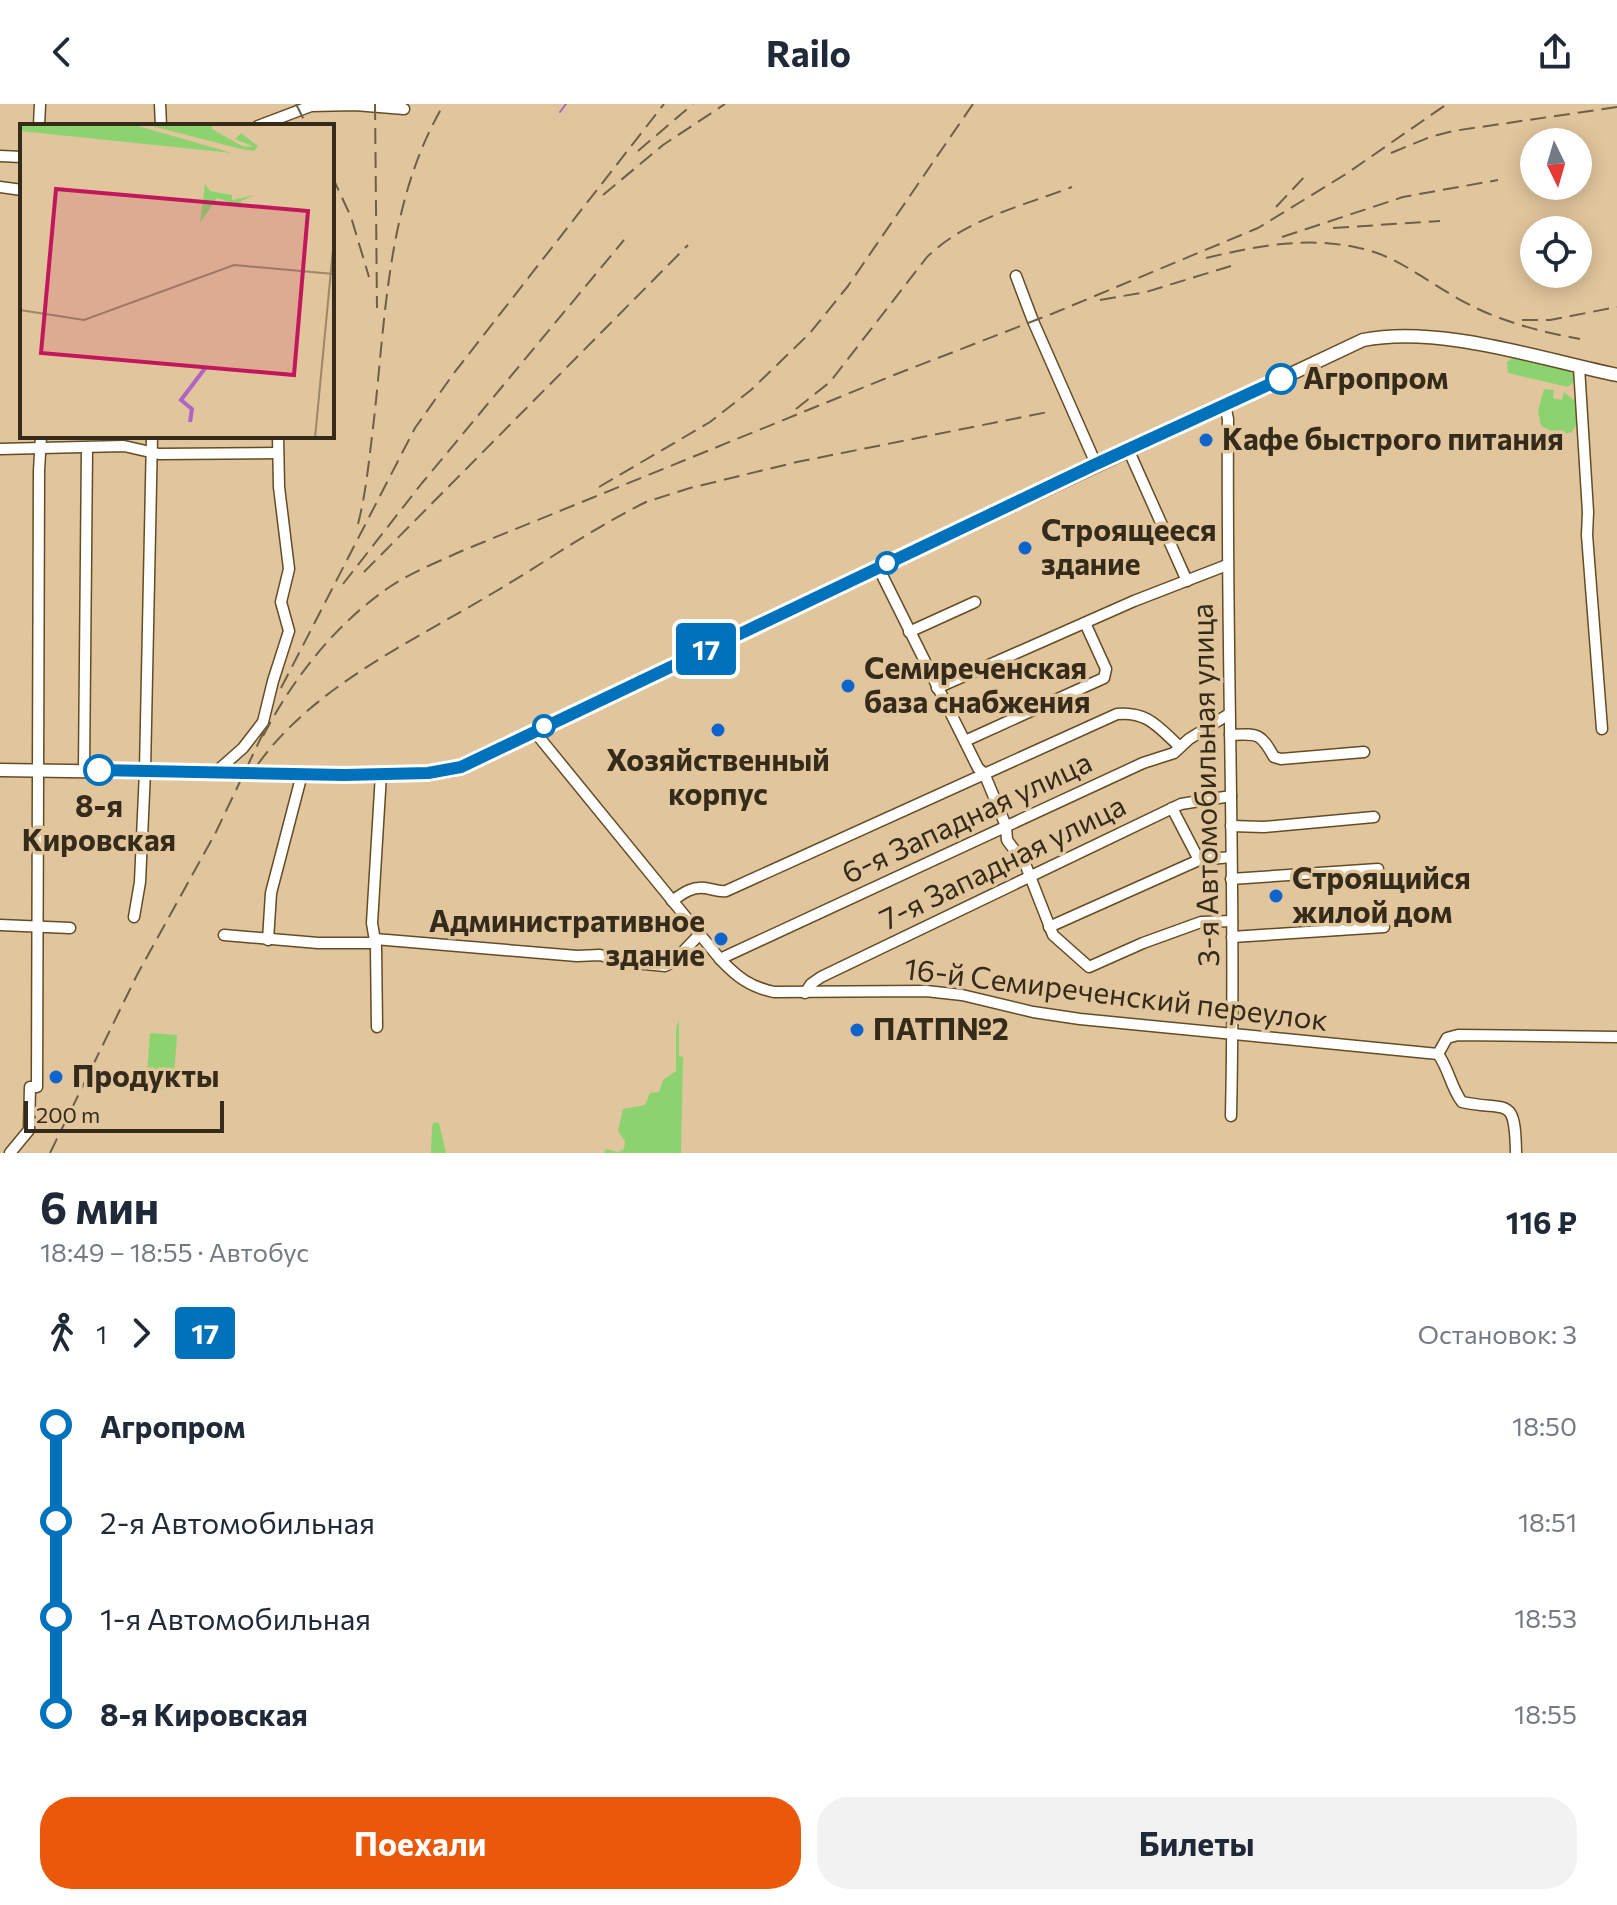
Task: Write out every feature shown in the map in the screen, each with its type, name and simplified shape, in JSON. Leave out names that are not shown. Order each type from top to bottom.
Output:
[{"type":"main road","points":[[0,770],[381,774],[452,770],[1363,340],[1387,336],[1428,337],[1617,375]]},
{"type":"street","points":[[39,124],[40,104]]},
{"type":"street","points":[[160,104],[161,124]]},
{"type":"street","points":[[263,124],[311,106],[355,105],[404,109]]},
{"type":"street","points":[[0,156],[20,157]]},
{"type":"street","points":[[0,187],[20,190]]},
{"type":"street","points":[[1016,276],[1096,464]]},
{"type":"street","points":[[1579,367],[1587,535],[1602,729]]},
{"type":"street","name":"3-я Автомобильная улица","points":[[1225,405],[1228,419],[1231,1116]]},
{"type":"street","points":[[10,1153],[29,1130],[30,1087],[37,1087],[41,438]]},
{"type":"street","points":[[134,917],[140,882],[145,771],[152,438]]},
{"type":"street","points":[[217,771],[243,748],[263,722],[289,631],[281,602],[289,569],[279,487],[278,438]]},
{"type":"street","points":[[0,449],[124,446],[152,453],[278,453]]},
{"type":"street","points":[[84,770],[87,448]]},
{"type":"street","points":[[1128,449],[1187,581]]},
{"type":"street","points":[[937,688],[1227,565]]},
{"type":"street","points":[[878,567],[978,768],[984,773],[1006,826],[1010,848],[1026,866],[1049,927],[1061,944],[1089,967],[1201,922],[1232,921]]},
{"type":"street","points":[[909,632],[975,602]]},
{"type":"street","points":[[965,741],[1104,678],[1106,669],[1085,623]]},
{"type":"street","points":[[672,901],[700,887],[726,891],[1117,714],[1131,712],[1146,716],[1180,747]]},
{"type":"street","name":"6-я Западная улица","points":[[720,959],[1143,763],[1174,753],[1229,714]]},
{"type":"street","points":[[534,731],[720,959]]},
{"type":"street","points":[[1230,735],[1257,734],[1274,757],[1281,759],[1364,752]]},
{"type":"street","points":[[268,940],[271,893],[302,774]]},
{"type":"street","points":[[377,1027],[376,941],[372,901],[381,774]]},
{"type":"street","name":"7-я Западная улица","points":[[805,993],[821,977],[1172,808],[1231,796]]},
{"type":"street","points":[[1172,808],[1199,860]]},
{"type":"street","points":[[1231,826],[1264,827],[1374,817]]},
{"type":"street","points":[[1049,927],[1199,860],[1231,857]]},
{"type":"street","points":[[1231,879],[1378,869]]},
{"type":"street","points":[[0,925],[70,928]]},
{"type":"street","points":[[1232,937],[1384,927]]},
{"type":"street","points":[[224,935],[268,940],[376,941],[600,955],[625,962],[665,966],[673,962],[699,935]]},
{"type":"street","name":"16-й Семиреченский переулок","points":[[720,959],[745,983],[774,992],[926,991],[1054,1016],[1438,1054]]},
{"type":"street","points":[[1516,1153],[1513,1116],[1504,1107],[1462,1102],[1456,1095],[1446,1065],[1438,1054],[1447,1038],[1458,1035],[1617,1037]]},
{"type":"green space","points":[[1513,358],[1567,369],[1574,375],[1575,381],[1568,387],[1508,373],[1507,362]]},
{"type":"green space","points":[[1544,389],[1554,390],[1553,398],[1562,400],[1564,392],[1575,401],[1578,422],[1572,432],[1561,435],[1541,426],[1538,411]]},
{"type":"green space","points":[[679,1020],[679,1056],[683,1057],[681,1153],[604,1153],[606,1149],[618,1152],[624,1149],[625,1141],[618,1131],[623,1109],[645,1105],[650,1093],[659,1092],[663,1080],[676,1071],[676,1028]]},
{"type":"green space","points":[[150,1033],[177,1035],[173,1090],[146,1088]]},
{"type":"green space","points":[[434,1122],[439,1123],[446,1153],[431,1153]]},
{"type":"waterway","points":[[560,112],[566,104]]},
{"type":"railway","points":[[296,104],[306,124]]},
{"type":"railway","points":[[375,104],[377,308]]},
{"type":"railway","points":[[358,524],[367,476],[386,303],[399,221],[410,180],[444,104]]},
{"type":"railway","points":[[281,688],[415,428],[454,373],[664,104]]},
{"type":"railway","points":[[638,151],[693,104]]},
{"type":"railway","points":[[603,195],[663,145],[725,104]]},
{"type":"railway","points":[[599,487],[710,422],[751,390],[810,333],[848,286],[973,104]]},
{"type":"railway","points":[[263,736],[302,673],[334,635],[371,601],[409,576],[464,550],[1258,228],[1346,174],[1447,104]]},
{"type":"railway","points":[[1391,153],[1453,131],[1617,107]]},
{"type":"railway","points":[[1276,207],[1306,175]]},
{"type":"railway","points":[[334,180],[351,217],[369,277]]},
{"type":"railway","points":[[1282,237],[1403,197],[1498,180]]},
{"type":"railway","points":[[796,409],[830,382],[927,257],[942,244],[995,215],[1072,187]]},
{"type":"railway","points":[[1333,228],[1440,221]]},
{"type":"railway","points":[[343,584],[422,483],[624,240]]},
{"type":"railway","points":[[1206,258],[1263,246],[1301,243],[1359,248],[1396,261],[1482,311],[1530,328],[1580,339]]},
{"type":"railway","points":[[364,572],[688,245]]},
{"type":"railway","points":[[1100,300],[1146,292],[1231,266]]},
{"type":"railway","points":[[1522,320],[1550,320],[1617,307]]},
{"type":"railway","points":[[258,764],[307,711],[366,667],[646,502],[797,462],[1048,412]]},
{"type":"railway","points":[[50,1153],[137,975],[216,832],[267,725]]},
{"type":"bus line","name":"17","points":[[99,770],[344,775],[428,773],[461,767],[1281,379]]},
{"type":"place","name":"Агропром","points":[[1281,379]]},
{"type":"place","name":"Кафе быстрого питания","points":[[1206,440]]},
{"type":"place","name":"Строящееся здание","points":[[1025,548]]},
{"type":"place","name":"Семиреченская база снабжения","points":[[848,686]]},
{"type":"place","name":"Хозяйственный корпус","points":[[718,730]]},
{"type":"place","name":"8-я Кировская","points":[[99,770]]},
{"type":"place","name":"Строящийся жилой дом","points":[[1276,896]]},
{"type":"place","name":"Административное здание","points":[[721,939]]},
{"type":"place","name":"ПАТП№2","points":[[857,1030]]},
{"type":"place","name":"Продукты","points":[[56,1077]]}]
